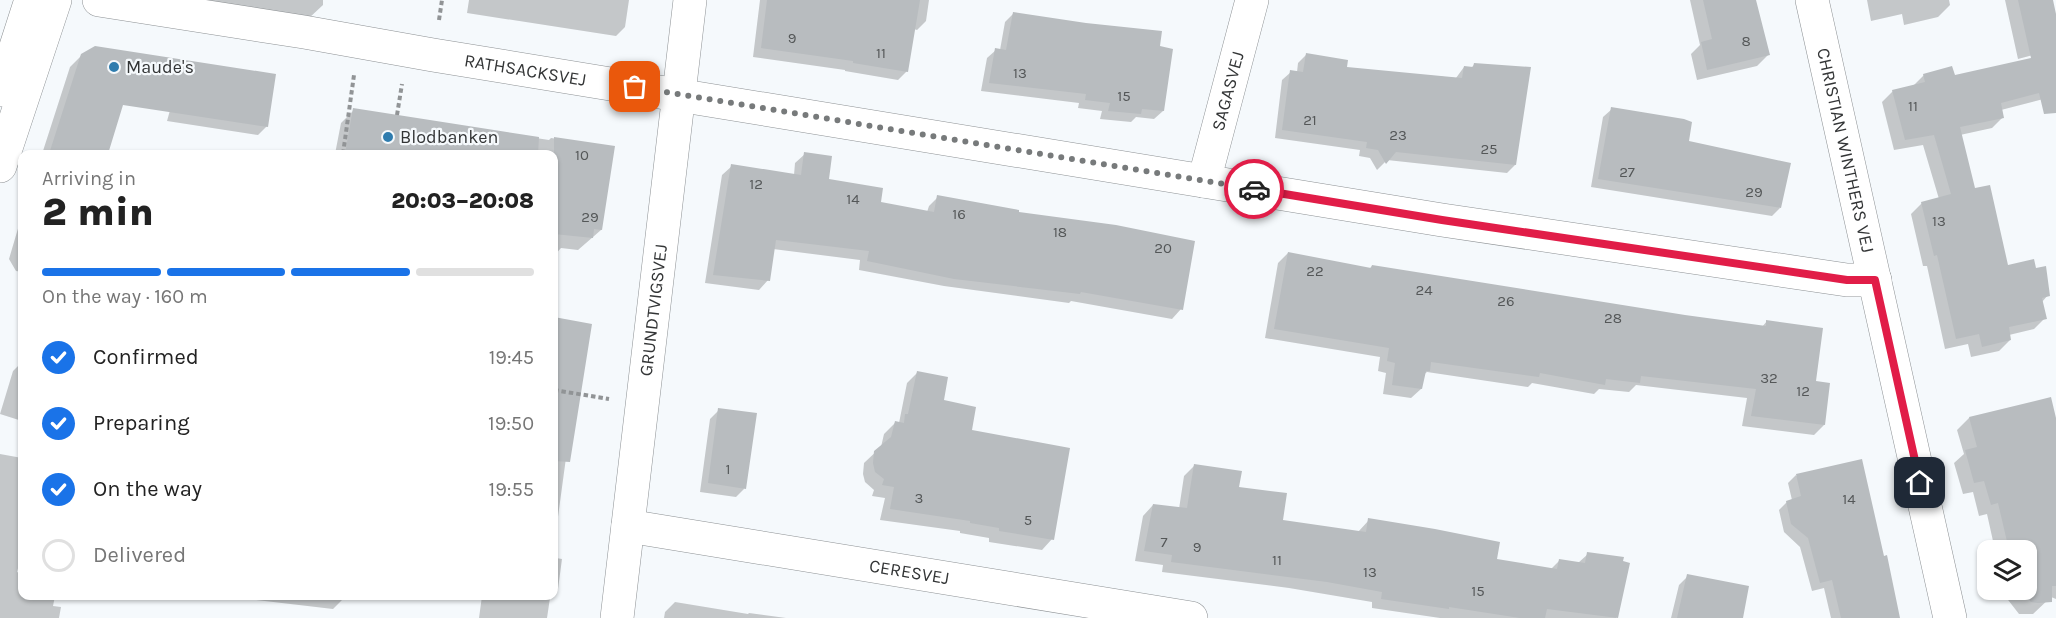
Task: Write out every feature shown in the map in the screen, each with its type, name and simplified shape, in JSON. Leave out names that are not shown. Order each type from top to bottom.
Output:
[{"type":"street","points":[[0,96],[31,0]]},
{"type":"street","points":[[0,166],[55,0]]},
{"type":"street","name":"RATHSACKSVEJ","points":[[99,0],[1442,220],[1836,279],[1875,280]]},
{"type":"street","name":"GRUNDTVIGSVEJ","points":[[617,618],[690,0]]},
{"type":"street","name":"SAGASVEJ","points":[[1204,181],[1252,0]]},
{"type":"street","name":"CHRISTIAN WINTHERS VEJ","points":[[1812,0],[1950,618]]},
{"type":"street","name":"CERESVEJ","points":[[628,526],[1191,618]]},
{"type":"path","points":[[344,150],[358,42]]},
{"type":"path","points":[[397,115],[398,108]]},
{"type":"path","points":[[558,391],[642,404]]},
{"type":"building","points":[[767,0],[920,0],[908,72],[853,63],[853,61],[761,48]]},
{"type":"building","points":[[1703,0],[1756,0],[1770,55],[1707,70],[1701,42],[1712,39]]},
{"type":"building","points":[[2018,0],[2053,0],[2056,14],[2056,113],[2044,114],[2039,93],[2001,103],[2004,118],[1960,127],[1975,188],[1990,185],[2008,265],[2034,259],[2036,268],[2046,266],[2050,296],[2042,298],[2047,319],[2009,327],[2011,340],[1982,347],[1979,334],[1956,339],[1937,255],[1934,256],[1921,202],[1951,194],[1934,135],[1905,140],[1892,90],[1925,82],[1923,74],[1952,66],[1955,75],[2031,58]]},
{"type":"building","points":[[1013,12],[1162,31],[1160,46],[1173,49],[1164,111],[1142,109],[1141,114],[1108,111],[1110,103],[1085,100],[1086,94],[989,83],[995,48],[1006,50]]},
{"type":"building","points":[[95,46],[276,74],[268,127],[123,105],[109,150],[50,150],[81,54]]},
{"type":"building","points":[[1306,53],[1348,60],[1347,67],[1462,78],[1464,66],[1473,67],[1474,63],[1531,67],[1516,165],[1396,152],[1386,164],[1378,150],[1366,148],[1367,142],[1282,130],[1290,70],[1303,72]]},
{"type":"building","points":[[1611,107],[1684,119],[1692,122],[1689,141],[1791,163],[1781,208],[1598,179]]},
{"type":"building","points":[[353,108],[539,137],[538,150],[346,150]]},
{"type":"building","points":[[554,137],[615,146],[602,230],[594,229],[593,238],[558,234],[558,150],[554,150]]},
{"type":"building","points":[[804,152],[832,156],[829,179],[883,188],[881,202],[934,212],[937,195],[1019,210],[1019,212],[1116,225],[1195,241],[1183,310],[1081,292],[1080,294],[954,279],[867,261],[869,251],[776,240],[770,281],[713,275],[731,164],[801,175]]},
{"type":"building","points":[[1288,252],[1371,268],[1372,265],[1685,315],[1766,326],[1766,320],[1823,328],[1816,381],[1830,383],[1825,425],[1751,416],[1756,389],[1641,376],[1640,383],[1606,379],[1605,385],[1540,373],[1539,377],[1431,362],[1430,371],[1426,371],[1422,389],[1392,385],[1395,363],[1387,361],[1389,348],[1274,329]]},
{"type":"building","points":[[558,318],[592,324],[570,462],[558,461]]},
{"type":"building","points":[[917,371],[948,377],[944,400],[976,407],[972,430],[1070,448],[1054,540],[999,531],[999,528],[970,523],[970,521],[890,509],[894,487],[882,485],[884,479],[875,472],[874,451],[891,437],[895,421],[904,423]]},
{"type":"building","points":[[2051,397],[2056,418],[2056,586],[2052,586],[2052,602],[2038,603],[2029,600],[2037,600],[2037,540],[2007,540],[1998,503],[1991,505],[1984,481],[1974,483],[1965,450],[1977,447],[1969,417]]},
{"type":"building","points":[[718,408],[757,413],[746,489],[708,483]]},
{"type":"building","points":[[1862,459],[1884,556],[1887,555],[1900,618],[1841,618],[1832,580],[1820,583],[1808,538],[1791,524],[1786,501],[1801,496],[1796,474]]},
{"type":"building","points":[[1194,464],[1242,471],[1239,487],[1287,493],[1283,520],[1366,532],[1368,518],[1435,529],[1500,542],[1497,559],[1557,569],[1559,559],[1585,563],[1587,552],[1624,557],[1623,561],[1630,563],[1618,618],[1547,609],[1545,618],[1520,618],[1449,607],[1449,609],[1381,599],[1382,592],[1327,582],[1171,562],[1172,555],[1144,551],[1153,504],[1187,508]]},
{"type":"building","points":[[1687,574],[1749,586],[1743,618],[1677,618]]},
{"type":"way so far","points":[[635,87],[1254,189]]},
{"type":"place","name":"Maude's","points":[[114,67]]},
{"type":"place","name":"Blodbanken","points":[[388,137]]},
{"type":"route","points":[[1254,189],[1442,220],[1847,280],[1875,280],[1920,483]]}]
